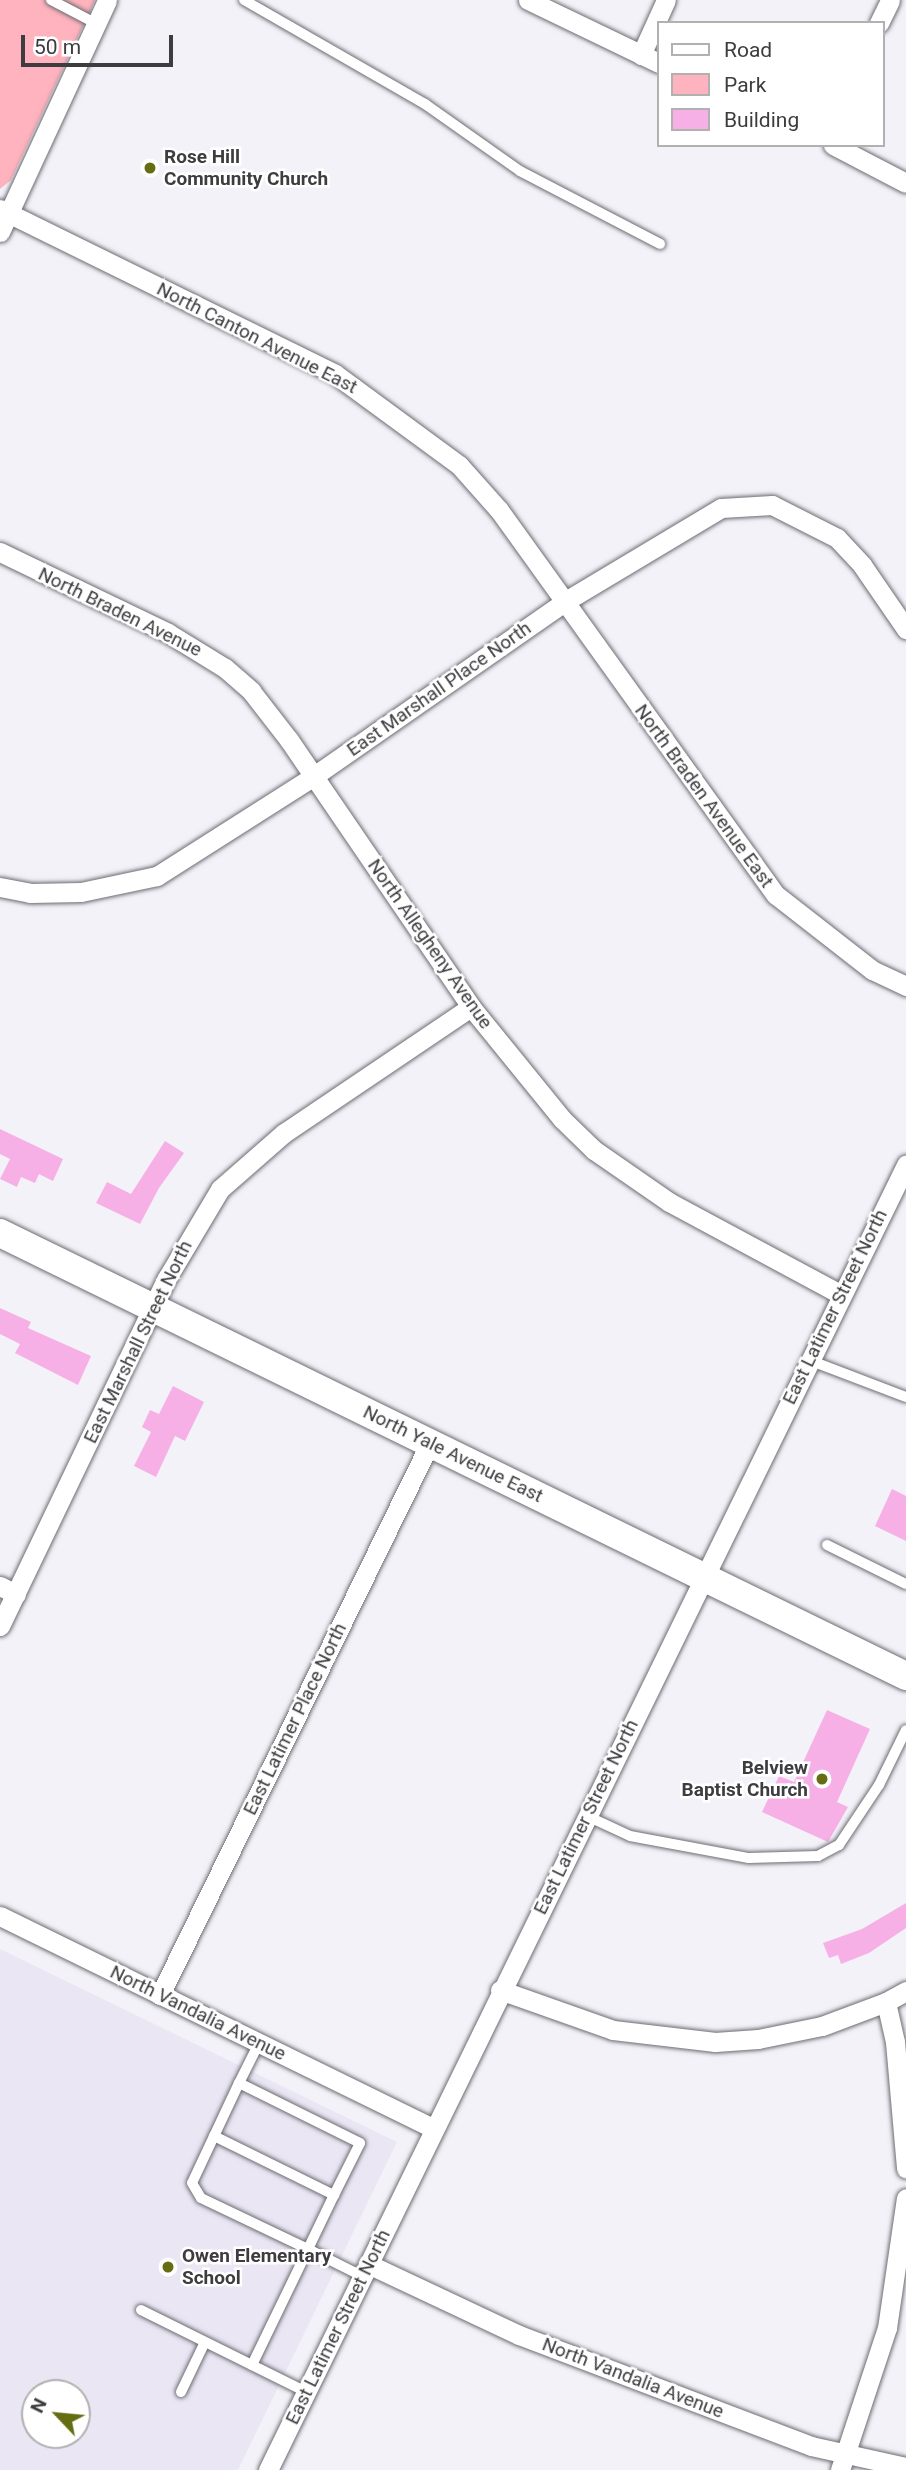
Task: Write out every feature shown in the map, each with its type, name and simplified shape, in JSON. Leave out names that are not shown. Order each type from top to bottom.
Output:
[{"type":"main road","name":"North Yale Avenue East","points":[[0,1233],[906,1676]]},
{"type":"street","points":[[0,232],[5,211],[107,0]]},
{"type":"street","points":[[528,0],[650,59],[657,33]]},
{"type":"street","points":[[660,21],[666,0]]},
{"type":"street","points":[[880,21],[890,0]]},
{"type":"street","points":[[837,147],[906,183]]},
{"type":"street","name":"North Canton Avenue East","points":[[5,211],[335,374],[380,402],[459,465],[499,510],[564,602]]},
{"type":"street","points":[[564,602],[706,514],[740,504],[772,505],[794,513],[848,548],[906,629]]},
{"type":"street","name":"North Braden Avenue","points":[[0,552],[208,655],[251,691],[314,776]]},
{"type":"street","name":"East Marshall Place North","points":[[314,776],[564,602]]},
{"type":"street","name":"North Braden Avenue East","points":[[564,602],[776,895],[872,970],[906,986]]},
{"type":"street","points":[[0,887],[30,893],[80,891],[157,876],[314,776]]},
{"type":"street","name":"North Allegheny Avenue","points":[[314,776],[471,1007],[512,1062],[594,1150],[669,1202],[840,1294]]},
{"type":"street","name":"East Marshall Street North","points":[[0,1626],[8,1590],[191,1233],[220,1189],[246,1163],[471,1007]]},
{"type":"street","name":"East Latimer Street North","points":[[268,2470],[840,1294],[906,1165]]},
{"type":"street","name":"East Latimer Place North","points":[[160,1995],[430,1443]]},
{"type":"street","name":"North Vandalia Avenue","points":[[0,1916],[433,2128]]},
{"type":"street","points":[[500,1990],[613,2030],[664,2040],[715,2042],[758,2039],[822,2026],[886,2002],[906,1991]]},
{"type":"street","points":[[886,2002],[895,2042],[906,2169]]},
{"type":"street","points":[[842,2462],[887,2328],[906,2198]]},
{"type":"street","name":"North Vandalia Avenue","points":[[365,2270],[519,2335],[842,2462],[906,2467]]},
{"type":"lane","points":[[51,0],[97,24]]},
{"type":"lane","points":[[244,0],[425,104],[520,171],[660,244]]},
{"type":"lane","points":[[808,1360],[906,1397]]},
{"type":"lane","points":[[827,1545],[906,1584]]},
{"type":"lane","points":[[586,1816],[630,1836],[749,1858],[818,1856],[839,1845],[879,1785],[906,1730]]},
{"type":"lane","points":[[259,2043],[192,2183],[201,2198],[308,2249],[365,2270]]},
{"type":"lane","points":[[239,2083],[360,2143],[251,2365]]},
{"type":"lane","points":[[214,2136],[334,2195]]},
{"type":"lane","points":[[141,2310],[306,2392]]},
{"type":"lane","points":[[181,2392],[205,2342]]},
{"type":"shaded area","name":"Owen Elementary School","points":[[0,1949],[397,2142],[238,2470],[0,2470]]},
{"type":"green space","points":[[0,0],[95,0],[11,180],[0,189]]},
{"type":"building","points":[[0,1129],[63,1159],[53,1181],[39,1174],[35,1183],[21,1177],[17,1187],[0,1179],[10,1159],[0,1154]]},
{"type":"building","points":[[165,1141],[184,1153],[159,1188],[140,1224],[96,1203],[107,1182],[131,1194]]},
{"type":"building","points":[[0,1308],[31,1322],[28,1328],[91,1356],[78,1385],[15,1353],[20,1344],[0,1334]]},
{"type":"building","points":[[173,1386],[204,1402],[185,1441],[175,1436],[156,1477],[134,1466],[151,1432],[142,1427],[150,1410],[159,1414]]},
{"type":"building","points":[[892,1489],[906,1496],[906,1541],[875,1526]]},
{"type":"building","name":"Belview Baptist Church","points":[[827,1710],[870,1729],[837,1802],[848,1807],[828,1842],[762,1812],[779,1776],[794,1782]]},
{"type":"building","points":[[906,1903],[906,1928],[869,1953],[841,1964],[838,1955],[829,1958],[823,1943],[862,1929]]},
{"type":"place","name":"Rose Hill Community Church","points":[[150,168]]},
{"type":"place","name":"Belview Baptist Church","points":[[822,1779]]},
{"type":"place","name":"Owen Elementary School","points":[[168,2267]]}]
